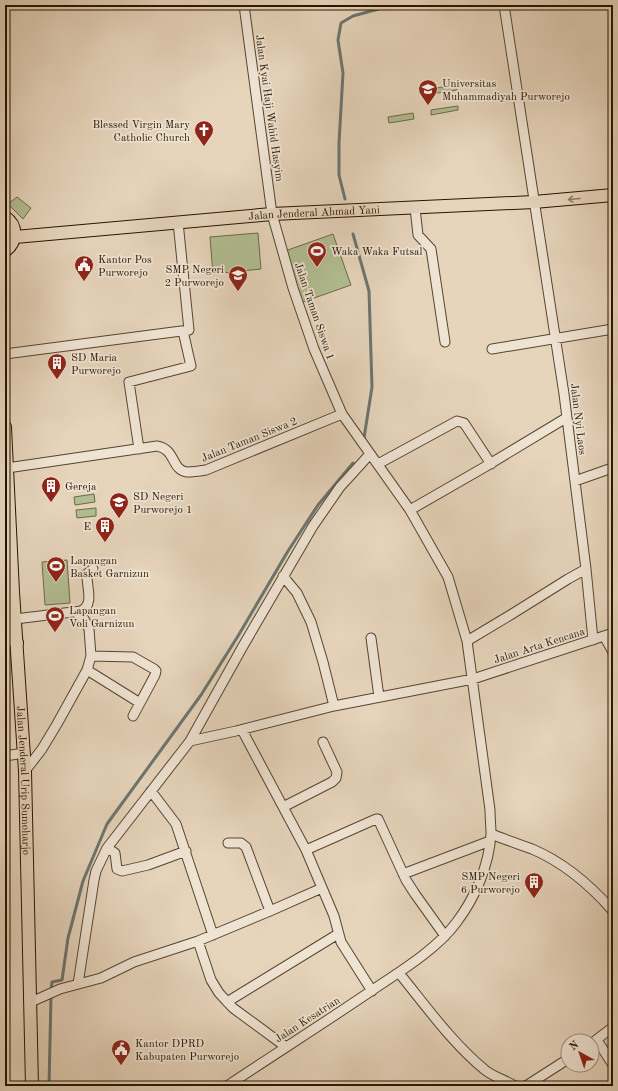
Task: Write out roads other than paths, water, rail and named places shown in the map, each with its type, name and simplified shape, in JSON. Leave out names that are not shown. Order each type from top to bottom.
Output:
[{"type":"main road","name":"Jalan Jenderal Ahmad Yani","points":[[15,237],[272,214],[534,202],[613,195]]},
{"type":"main road","points":[[5,216],[14,227],[15,237],[10,247],[5,251]]},
{"type":"main road","name":"Jalan Jenderal Urip Sumoharjo","points":[[5,427],[9,597],[15,619],[17,643],[36,1000],[32,1086]]},
{"type":"main road","points":[[5,633],[17,643]]},
{"type":"street","name":"Jalan Kyai Haji Wahid Hasyim","points":[[244,5],[272,214]]},
{"type":"street","name":"Jalan Nyi Laos","points":[[504,5],[555,338],[575,481],[586,569],[592,640]]},
{"type":"street","points":[[415,208],[418,235],[432,249],[446,342]]},
{"type":"street","name":"Jalan Taman Siswa 1","points":[[272,214],[292,288],[314,349],[342,414],[410,510],[448,577],[467,641],[473,679]]},
{"type":"street","points":[[5,354],[189,330],[178,222]]},
{"type":"street","points":[[492,348],[613,329]]},
{"type":"street","points":[[139,449],[129,382],[191,366],[183,331]]},
{"type":"street","name":"Jalan Taman Siswa 2","points":[[7,468],[157,446],[163,447],[167,450],[172,460],[180,469],[186,472],[206,470],[342,414]]},
{"type":"street","points":[[410,510],[491,464],[566,418]]},
{"type":"street","points":[[378,464],[457,421],[464,422],[491,464]]},
{"type":"street","points":[[78,984],[94,880],[96,871],[107,848],[190,741],[283,576],[317,519],[340,487],[370,454]]},
{"type":"street","points":[[575,481],[612,468]]},
{"type":"street","points":[[15,619],[84,610],[89,601],[87,574],[92,569]]},
{"type":"street","points":[[467,641],[586,569]]},
{"type":"street","points":[[283,576],[297,593],[311,622],[334,706]]},
{"type":"street","points":[[25,771],[42,749],[57,724],[87,670],[92,656],[87,623],[76,612]]},
{"type":"street","points":[[609,634],[613,652]]},
{"type":"street","name":"Jalan Arta Kencana","points":[[190,741],[242,730],[334,706],[473,679],[609,634]]},
{"type":"street","points":[[371,638],[379,697]]},
{"type":"street","points":[[92,656],[133,657],[156,671],[133,716]]},
{"type":"street","points":[[87,670],[140,703]]},
{"type":"street","name":"Jalan Kesatrian","points":[[227,1086],[399,973],[446,936],[469,903],[480,882],[484,870],[490,837],[490,810],[473,679]]},
{"type":"street","points":[[242,730],[306,850],[334,916],[338,934],[346,951],[372,991]]},
{"type":"street","points":[[283,807],[332,782],[336,778],[337,772],[323,742]]},
{"type":"street","points":[[5,756],[24,753]]},
{"type":"street","points":[[151,792],[176,824],[213,935]]},
{"type":"street","points":[[306,850],[377,819],[403,874],[415,894],[446,936]]},
{"type":"street","points":[[403,874],[490,837],[532,850],[568,870],[596,892],[613,911]]},
{"type":"street","points":[[228,843],[242,843],[246,847],[270,911]]},
{"type":"street","points":[[107,848],[115,853],[117,869],[122,872],[148,865],[186,851]]},
{"type":"street","points":[[36,1000],[60,989],[100,978],[134,962],[198,941],[322,888]]},
{"type":"street","points":[[227,1002],[338,934]]},
{"type":"street","points":[[198,941],[211,980],[219,993],[227,1002],[286,1047]]},
{"type":"street","points":[[399,973],[470,1057],[486,1070],[515,1086]]},
{"type":"street","points":[[600,1038],[613,1027]]},
{"type":"street","points":[[600,1048],[613,1065]]},
{"type":"street","points":[[526,1086],[560,1064]]},
{"type":"waterway","points":[[345,199],[339,175],[339,143],[343,73],[338,40],[341,23],[353,16],[393,5]]},
{"type":"waterway","points":[[353,234],[369,291],[372,387],[364,438]]},
{"type":"waterway","points":[[51,990],[52,982],[62,980],[68,938],[83,881],[107,824],[201,695],[288,551],[318,505],[353,463]]},
{"type":"waterway","points":[[49,1086],[51,996]]},
{"type":"place","name":"Universitas Muhammadiyah Purworejo","points":[[428,106]]},
{"type":"place","name":"Blessed Virgin Mary Catholic Church","points":[[204,147]]},
{"type":"place","name":"Waka Waka Futsal","points":[[317,268]]},
{"type":"place","name":"Kantor Pos Purworejo","points":[[84,282]]},
{"type":"place","name":"SMP Negeri 2 Purworejo","points":[[238,292]]},
{"type":"place","name":"SD Maria Purworejo","points":[[57,380]]},
{"type":"place","name":"Gereja","points":[[51,503]]},
{"type":"place","name":"SD Negeri Purworejo 1","points":[[119,519]]},
{"type":"place","name":"E","points":[[105,543]]},
{"type":"place","name":"Lapangan Basket Garnizun","points":[[56,583]]},
{"type":"place","name":"Lapangan Voli Garnizun","points":[[55,633]]},
{"type":"place","name":"SMP Negeri 6 Purworejo","points":[[534,899]]},
{"type":"place","name":"Kantor DPRD Kabupaten Purworejo","points":[[121,1066]]}]
